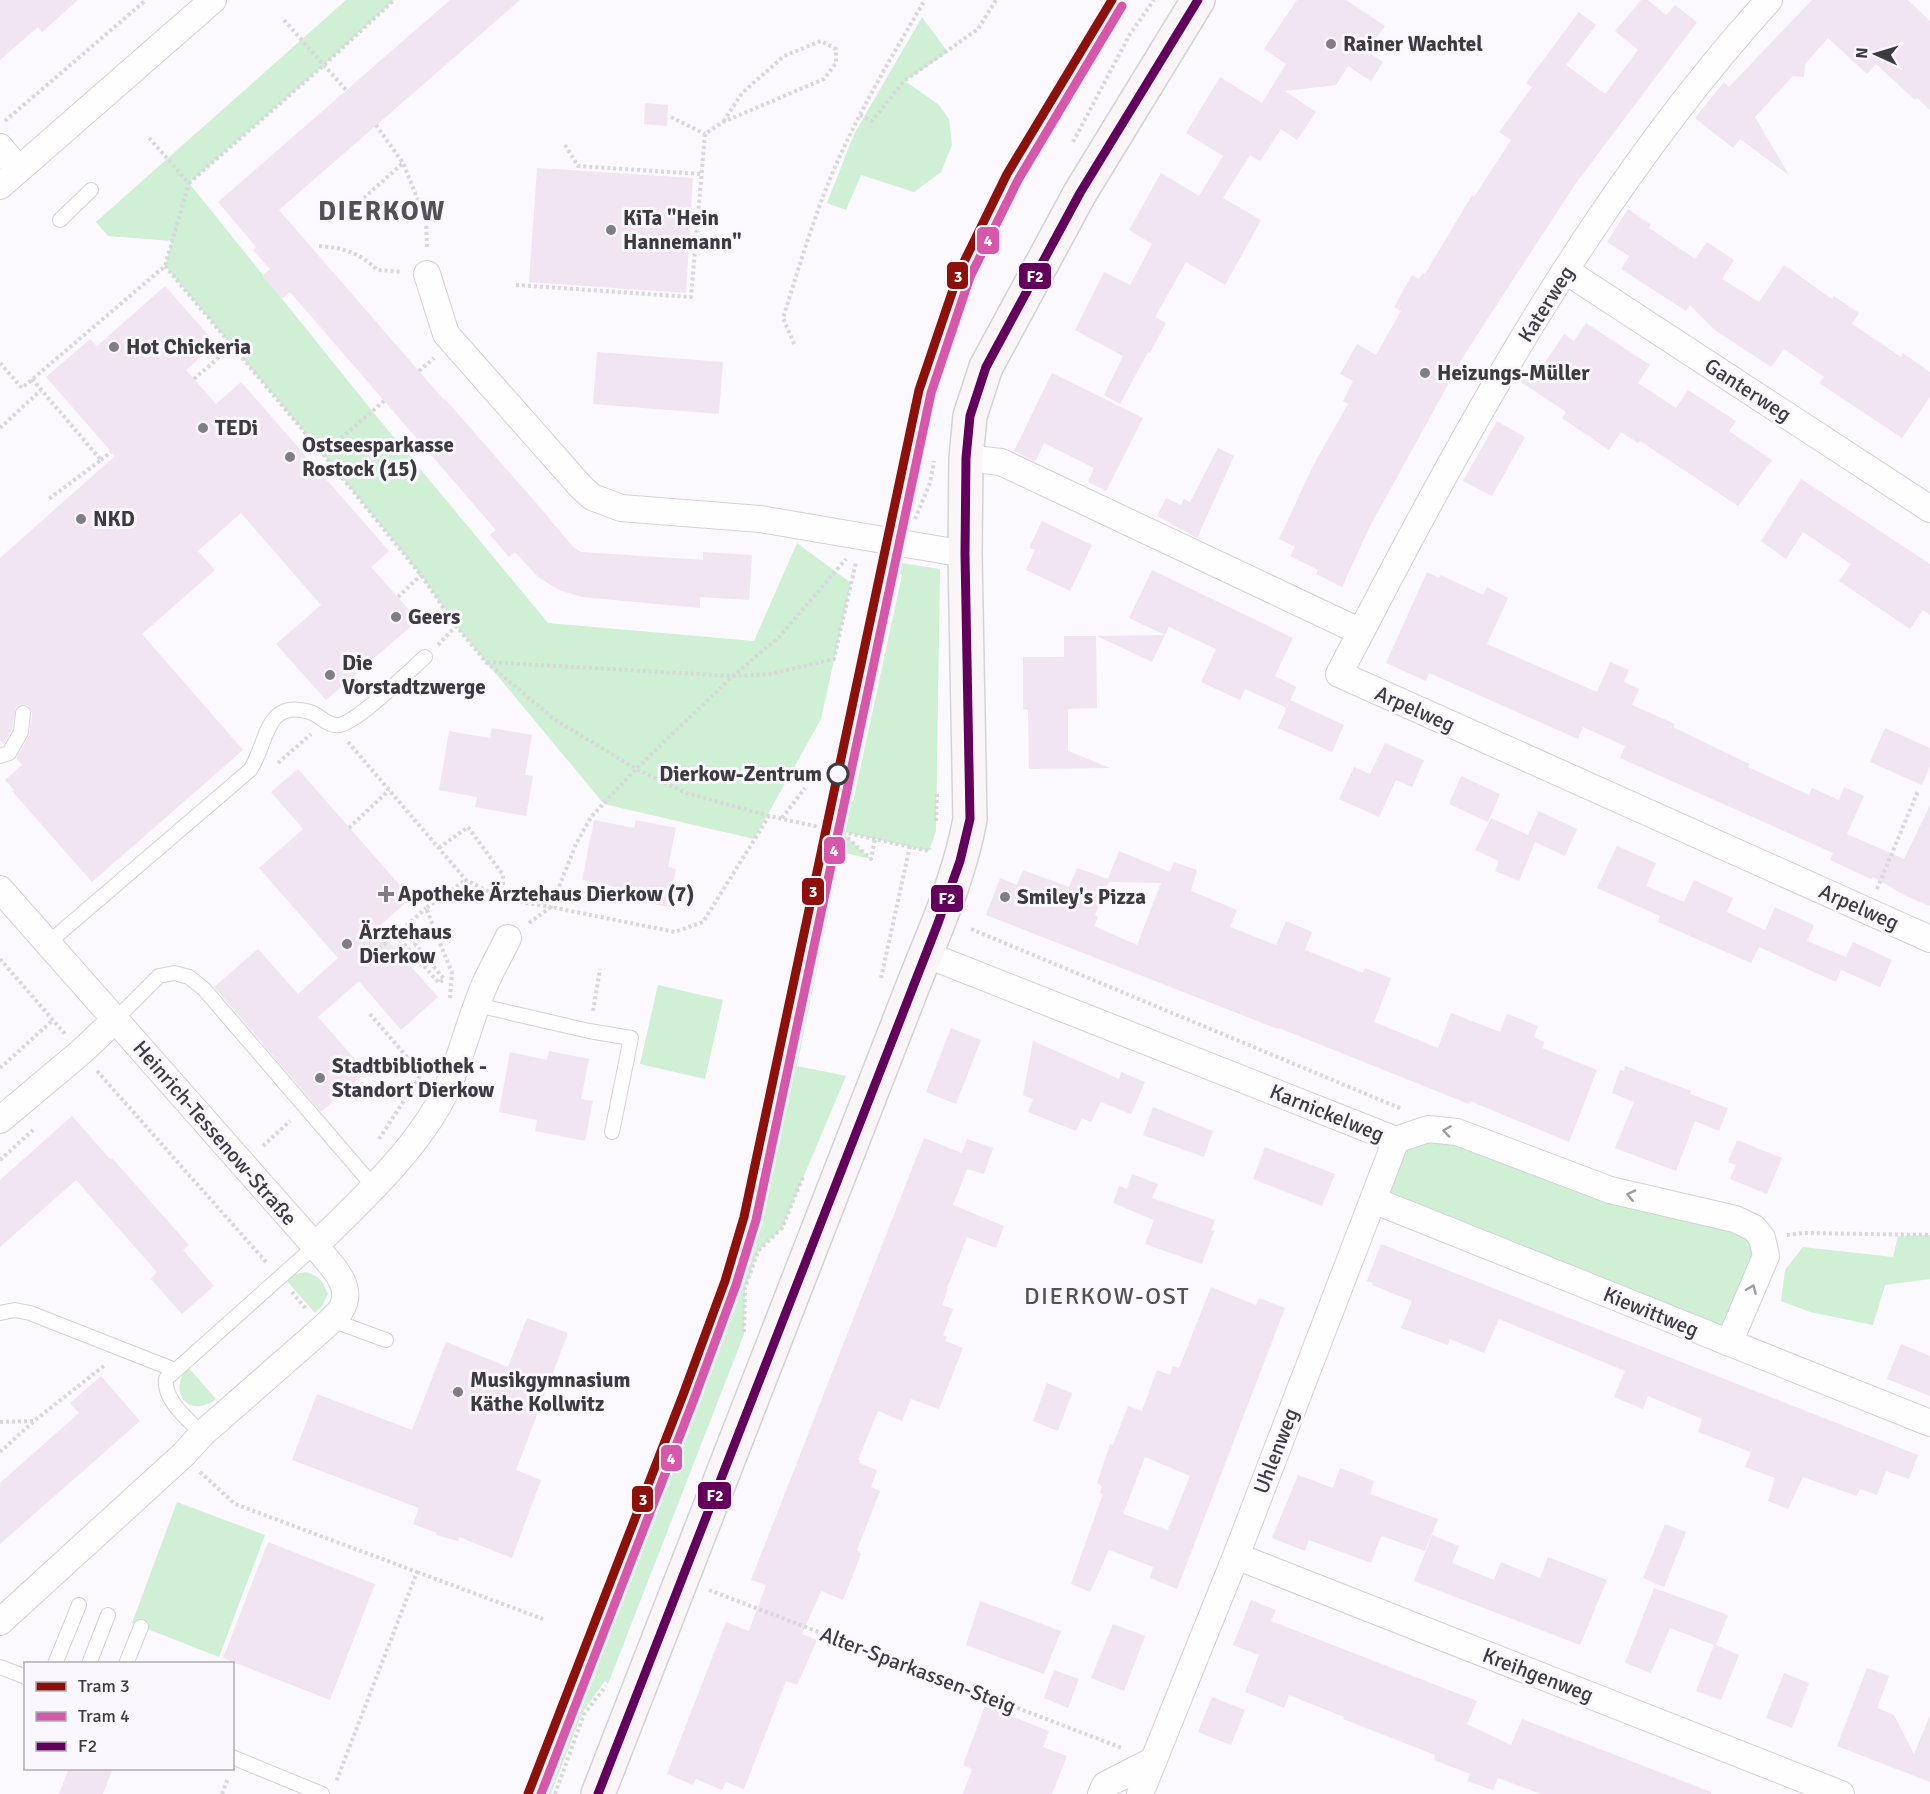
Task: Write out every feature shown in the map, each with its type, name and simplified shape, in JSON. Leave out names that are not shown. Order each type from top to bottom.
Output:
[{"type":"street","points":[[0,147],[9,178],[213,0]]},
{"type":"street","points":[[598,1794],[926,954],[967,836],[970,819],[965,554],[966,458],[970,416],[986,367],[1080,193],[1198,0]]},
{"type":"street","name":"Katerweg","points":[[1361,632],[1422,513],[1483,406],[1566,271],[1624,184],[1696,86],[1769,0]]},
{"type":"street","name":"Ganterweg","points":[[1566,271],[1930,509]]},
{"type":"street","points":[[427,274],[446,334],[592,497],[621,508],[760,519],[965,554]]},
{"type":"street","points":[[966,458],[1001,462],[1361,632]]},
{"type":"street","name":"Arpelweg","points":[[1361,632],[1339,674],[1930,939]]},
{"type":"street","name":"Heinrich-Tessenow-Straße","points":[[0,889],[315,1246],[341,1277],[345,1294],[341,1310],[327,1324],[202,1434],[184,1454],[0,1622]]},
{"type":"street","points":[[315,1246],[374,1187],[439,1104],[449,1084],[485,984],[508,938]]},
{"type":"street","name":"Karnickelweg","points":[[926,954],[1396,1140],[1428,1129],[1457,1132],[1610,1190],[1735,1219],[1754,1228],[1762,1239]]},
{"type":"street","points":[[0,1120],[81,1052],[115,1020]]},
{"type":"street","name":"Uhlenweg","points":[[1140,1794],[1236,1556],[1396,1140]]},
{"type":"street","name":"Kiewittweg","points":[[1373,1200],[1930,1423]]},
{"type":"street","points":[[1729,1343],[1766,1256],[1762,1239]]},
{"type":"street","name":"Kreihgenweg","points":[[1236,1556],[1841,1794]]},
{"type":"street","points":[[1101,1794],[1105,1785],[1154,1760]]},
{"type":"lane","points":[[60,220],[91,190]]},
{"type":"lane","points":[[48,943],[250,770],[257,760],[273,718],[282,712],[296,709],[313,713],[325,722],[337,726],[353,720],[425,657]]},
{"type":"lane","points":[[0,756],[9,753],[21,732],[23,713]]},
{"type":"lane","points":[[115,1020],[159,976],[174,973],[189,977],[204,989],[374,1187]]},
{"type":"lane","points":[[477,1005],[589,1031],[631,1038],[612,1132]]},
{"type":"lane","points":[[202,1434],[169,1397],[165,1388],[166,1379],[315,1246]]},
{"type":"lane","points":[[0,1313],[15,1310],[30,1313],[175,1370]]},
{"type":"lane","points":[[327,1324],[386,1340]]},
{"type":"lane","points":[[56,1662],[79,1605]]},
{"type":"lane","points":[[90,1662],[108,1615]]},
{"type":"lane","points":[[127,1662],[141,1627]]},
{"type":"lane","points":[[0,1667],[24,1676]]},
{"type":"lane","points":[[234,1758],[322,1794]]},
{"type":"path","points":[[0,125],[146,0]]},
{"type":"path","points":[[0,363],[22,388],[165,266],[189,183],[324,65],[394,0]]},
{"type":"path","points":[[794,344],[783,318],[817,212],[873,88],[925,0]]},
{"type":"path","points":[[860,116],[872,121],[904,81],[978,29],[996,0]]},
{"type":"path","points":[[285,20],[346,90]]},
{"type":"path","points":[[516,285],[691,297],[705,134],[723,122],[824,79],[836,63],[836,49],[821,41],[784,56],[742,93],[723,122]]},
{"type":"path","points":[[671,117],[705,134]]},
{"type":"path","points":[[319,246],[340,248],[366,258],[377,270],[427,274],[426,220],[403,163],[376,125]]},
{"type":"path","points":[[149,138],[189,183]]},
{"type":"path","points":[[565,145],[578,165],[700,174]]},
{"type":"path","points":[[346,214],[403,163]]},
{"type":"path","points":[[165,266],[323,454],[421,576],[456,626],[486,662],[554,719],[636,769],[686,793],[769,816],[929,851],[936,831],[967,836]]},
{"type":"path","points":[[194,379],[232,346]]},
{"type":"path","points":[[32,380],[102,460]]},
{"type":"path","points":[[0,428],[41,390]]},
{"type":"path","points":[[323,454],[384,401]]},
{"type":"path","points":[[49,499],[111,452]]},
{"type":"path","points":[[486,662],[733,676],[770,674],[834,659],[855,562],[860,563],[866,536]]},
{"type":"path","points":[[508,938],[551,908],[576,844],[591,817],[636,769],[733,676],[779,637],[866,536]]},
{"type":"path","points":[[398,597],[421,576]]},
{"type":"path","points":[[337,726],[348,742],[466,880],[503,898],[675,933],[703,922],[769,816]]},
{"type":"path","points":[[782,818],[805,788]]},
{"type":"path","points":[[349,828],[389,790]]},
{"type":"path","points":[[1868,911],[1918,791]]},
{"type":"path","points":[[839,830],[848,801]]},
{"type":"path","points":[[439,848],[468,827],[503,875],[503,898]]},
{"type":"path","points":[[839,830],[871,859],[875,839]]},
{"type":"path","points":[[880,983],[910,846]]},
{"type":"path","points":[[374,952],[426,908]]},
{"type":"path","points":[[396,935],[439,983],[444,979],[415,944],[420,939],[407,925]]},
{"type":"path","points":[[971,929],[1402,1109]]},
{"type":"path","points":[[0,959],[280,1279],[327,1324]]},
{"type":"path","points":[[370,1014],[422,1073],[449,1084]]},
{"type":"path","points":[[0,1068],[53,1020]]},
{"type":"path","points":[[243,1165],[306,1106]]},
{"type":"path","points":[[744,1334],[745,1288],[758,1251],[782,1228],[805,1174]]},
{"type":"path","points":[[1762,1239],[1804,1233],[1930,1235]]},
{"type":"path","points":[[0,1452],[34,1421],[124,1349]]},
{"type":"path","points":[[0,1422],[34,1421]]},
{"type":"path","points":[[184,1454],[235,1504],[543,1619]]},
{"type":"path","points":[[336,1783],[417,1572]]},
{"type":"path","name":"Alter-Sparkassen-Steig","points":[[683,1580],[1154,1760]]},
{"type":"path","points":[[555,1794],[584,1714],[608,1684]]},
{"type":"path","points":[[222,1794],[231,1770]]},
{"type":"green space","points":[[346,0],[394,0],[324,65],[189,183],[373,412],[548,623],[754,641],[797,543],[851,583],[821,719],[754,839],[604,804],[456,626],[421,575],[323,454],[165,266],[172,241],[108,236],[96,222]]},
{"type":"green space","points":[[922,17],[948,52],[905,81],[939,105],[949,119],[952,145],[941,172],[914,192],[861,175],[846,210],[827,203],[854,134]]},
{"type":"green space","points":[[901,563],[940,569],[936,831],[929,851],[840,831],[871,859],[841,852],[797,1066],[846,1076],[782,1228],[758,1251],[745,1288],[744,1334],[608,1684],[605,1681],[582,1713],[551,1794],[528,1794],[725,1281],[744,1217],[828,827],[839,830],[848,801],[853,802],[902,575],[898,573]]},
{"type":"green space","points":[[658,985],[723,1000],[705,1079],[640,1064]]},
{"type":"green space","points":[[1428,1129],[1762,1238],[1729,1343],[1373,1200],[1396,1140]]},
{"type":"green space","points":[[1930,1235],[1930,1279],[1885,1285],[1873,1325],[1810,1312],[1781,1301],[1785,1270],[1803,1247],[1893,1257],[1898,1236]]},
{"type":"green space","points":[[306,1272],[320,1280],[328,1294],[322,1306],[315,1313],[286,1280],[295,1274]]},
{"type":"green space","points":[[188,1367],[216,1399],[198,1406],[184,1401],[180,1386]]},
{"type":"green space","points":[[177,1502],[265,1535],[219,1657],[132,1623]]},
{"type":"building","points":[[0,0],[78,0],[42,32],[38,27],[0,60]]},
{"type":"building","points":[[450,0],[520,0],[279,210],[573,547],[581,552],[703,560],[703,552],[752,555],[749,600],[700,597],[700,608],[582,597],[559,590],[538,577],[515,552],[509,557],[490,535],[496,530],[290,292],[282,299],[262,276],[270,269],[253,250],[256,247],[218,202]]},
{"type":"building","points":[[1297,0],[1346,0],[1385,26],[1367,51],[1383,62],[1371,81],[1348,66],[1336,85],[1285,91],[1316,112],[1297,140],[1281,129],[1260,161],[1250,155],[1223,198],[1261,220],[1225,285],[1186,262],[1155,317],[1166,323],[1120,404],[1104,395],[1123,356],[1075,330],[1104,272],[1130,285],[1152,244],[1129,230],[1161,173],[1199,196],[1223,156],[1186,133],[1220,77],[1262,103],[1286,64],[1264,49]]},
{"type":"building","points":[[1641,0],[1648,0],[1666,15],[1675,5],[1697,22],[1576,183],[1466,352],[1369,528],[1342,587],[1316,574],[1318,570],[1290,556],[1295,547],[1279,539],[1314,464],[1348,404],[1343,401],[1353,381],[1340,374],[1357,344],[1376,355],[1401,311],[1394,307],[1412,275],[1419,279],[1423,273],[1425,274],[1472,195],[1474,197],[1511,140],[1499,132],[1532,87],[1526,83],[1579,12],[1596,25],[1566,65],[1605,94],[1638,50],[1615,31]]},
{"type":"building","points":[[1812,0],[1908,0],[1930,21],[1930,110],[1917,98],[1915,100],[1876,64],[1867,74],[1828,38],[1805,64],[1804,77],[1793,76],[1755,117],[1789,175],[1740,139],[1733,148],[1695,118],[1724,82],[1729,87]]},
{"type":"building","points":[[645,103],[668,105],[667,126],[644,124]]},
{"type":"building","name":"KiTa \"Hein Hannemann\"","points":[[537,168],[693,178],[686,293],[529,282]]},
{"type":"building","points":[[1628,209],[1651,225],[1649,228],[1695,259],[1707,242],[1734,260],[1722,279],[1759,302],[1784,265],[1832,299],[1834,296],[1859,313],[1852,324],[1901,357],[1903,353],[1930,372],[1930,397],[1902,438],[1819,383],[1824,377],[1784,349],[1771,367],[1715,330],[1690,305],[1686,311],[1621,269],[1629,256],[1607,242]]},
{"type":"building","points":[[165,286],[216,344],[186,370],[216,404],[241,382],[389,551],[371,567],[418,620],[326,700],[276,644],[321,605],[241,513],[198,551],[215,570],[142,634],[243,750],[92,882],[12,791],[14,790],[5,780],[22,765],[16,758],[29,736],[32,714],[28,705],[16,707],[12,729],[4,744],[0,740],[0,558],[115,456],[46,377],[90,339],[97,346]]},
{"type":"building","points":[[1586,323],[1650,365],[1638,383],[1676,408],[1688,390],[1736,421],[1729,431],[1772,460],[1738,506],[1640,441],[1638,443],[1621,432],[1609,450],[1562,418],[1566,412],[1521,382],[1532,364],[1540,370],[1564,334],[1574,341]]},
{"type":"building","points":[[597,352],[723,362],[719,414],[593,404]]},
{"type":"building","points":[[1052,373],[1143,418],[1106,491],[1088,482],[1094,468],[1044,443],[1035,462],[1014,451]]},
{"type":"building","points":[[1497,421],[1525,437],[1492,496],[1463,481]]},
{"type":"building","points":[[1218,448],[1234,456],[1197,538],[1157,516],[1166,498],[1181,505],[1184,499],[1190,502]]},
{"type":"building","points":[[1801,479],[1930,564],[1930,615],[1923,610],[1910,629],[1839,581],[1851,564],[1803,532],[1786,559],[1761,541]]},
{"type":"building","points":[[1042,521],[1092,545],[1070,591],[1026,570],[1035,550],[1029,548]]},
{"type":"building","points":[[1152,570],[1293,638],[1275,676],[1296,687],[1287,708],[1245,689],[1240,700],[1201,682],[1216,649],[1169,627],[1165,635],[1129,618]]},
{"type":"building","points":[[1427,572],[1439,578],[1441,575],[1483,595],[1487,587],[1508,598],[1487,644],[1597,692],[1610,662],[1629,670],[1624,682],[1639,689],[1632,705],[1675,724],[1673,727],[1749,764],[1748,767],[1809,795],[1812,788],[1839,800],[1844,787],[1864,796],[1847,834],[1904,859],[1930,805],[1930,906],[1908,897],[1873,877],[1871,879],[1830,860],[1833,853],[1620,758],[1625,746],[1583,727],[1578,739],[1429,673],[1426,681],[1386,663]]},
{"type":"building","points":[[1165,635],[1152,662],[1097,636]]},
{"type":"building","points":[[1064,636],[1096,636],[1097,708],[1068,709],[1068,751],[1110,768],[1029,769],[1028,710],[1023,709],[1023,657],[1064,657]]},
{"type":"building","points":[[1290,700],[1344,725],[1332,752],[1278,728]]},
{"type":"building","points":[[492,728],[532,735],[525,775],[533,776],[526,816],[475,807],[477,797],[439,790],[449,731],[490,738]]},
{"type":"building","points":[[1885,728],[1930,748],[1930,766],[1922,785],[1870,762]]},
{"type":"building","points":[[1385,743],[1424,760],[1412,787],[1396,780],[1379,817],[1339,799],[1354,767],[1370,774]]},
{"type":"building","name":"Ärztehaus Dierkow","points":[[298,769],[411,898],[377,928],[438,997],[401,1030],[359,981],[318,1017],[366,1072],[321,1112],[214,987],[258,949],[298,994],[338,958],[259,868],[303,829],[271,792]]},
{"type":"building","points":[[1461,776],[1500,794],[1488,822],[1449,804]]},
{"type":"building","points":[[1539,811],[1577,829],[1565,856],[1535,842],[1519,881],[1495,871],[1499,861],[1475,850],[1491,818],[1528,835]]},
{"type":"building","points":[[594,820],[634,828],[636,820],[676,828],[668,867],[676,869],[669,907],[628,899],[630,890],[582,880]]},
{"type":"building","points":[[1617,846],[1656,863],[1646,886],[1684,902],[1694,880],[1733,898],[1727,912],[1765,930],[1775,907],[1814,925],[1807,941],[1846,957],[1853,942],[1892,960],[1880,987],[1841,970],[1836,982],[1759,947],[1751,963],[1658,922],[1660,916],[1597,888]]},
{"type":"building","points":[[1119,851],[1170,872],[1174,862],[1197,870],[1191,891],[1237,910],[1230,927],[1276,945],[1286,921],[1312,932],[1305,950],[1363,973],[1365,968],[1391,978],[1374,1022],[1438,1048],[1451,1013],[1500,1032],[1507,1014],[1538,1026],[1534,1037],[1544,1042],[1542,1048],[1597,1070],[1569,1142],[1470,1101],[1469,1104],[986,915],[1000,878],[1017,885],[1023,870],[1069,887],[1077,868],[1108,879]],"holes":[[[1109,882],[1161,883],[1137,945],[1094,926],[1098,917],[1095,915]]]},
{"type":"building","points":[[951,1028],[981,1040],[956,1104],[926,1092]]},
{"type":"building","points":[[1033,1041],[1119,1079],[1121,1072],[1145,1082],[1131,1114],[1101,1102],[1091,1122],[1082,1118],[1076,1131],[1028,1112],[1033,1099],[1023,1095]]},
{"type":"building","points":[[549,1051],[589,1059],[581,1099],[593,1101],[585,1141],[535,1131],[537,1120],[499,1112],[510,1052],[547,1060]]},
{"type":"building","points":[[1625,1066],[1728,1108],[1719,1131],[1695,1121],[1676,1171],[1615,1148],[1634,1102],[1612,1093],[1620,1070],[1624,1071]]},
{"type":"building","points":[[1153,1107],[1213,1131],[1204,1157],[1143,1135]]},
{"type":"building","points":[[72,1116],[189,1245],[183,1250],[214,1286],[182,1314],[151,1279],[157,1272],[76,1180],[0,1247],[0,1180]]},
{"type":"building","points":[[924,1138],[962,1153],[967,1139],[993,1148],[984,1174],[967,1169],[953,1205],[1004,1226],[996,1248],[967,1237],[947,1288],[942,1305],[953,1309],[943,1335],[947,1337],[945,1341],[963,1348],[939,1409],[911,1399],[902,1421],[878,1411],[858,1460],[860,1460],[859,1463],[877,1470],[871,1487],[880,1491],[857,1550],[861,1554],[843,1600],[821,1591],[802,1634],[817,1640],[797,1685],[786,1681],[744,1789],[726,1782],[722,1790],[696,1779],[693,1785],[667,1774],[726,1622],[749,1631],[766,1585],[751,1580]]},
{"type":"building","points":[[1737,1140],[1782,1158],[1767,1194],[1730,1179],[1736,1165],[1728,1162]]},
{"type":"building","points":[[1265,1147],[1335,1174],[1322,1206],[1253,1179]]},
{"type":"building","points":[[1132,1174],[1158,1184],[1152,1198],[1215,1220],[1211,1230],[1214,1231],[1202,1264],[1145,1244],[1154,1220],[1113,1203],[1119,1186],[1127,1189]]},
{"type":"building","points":[[1381,1244],[1918,1455],[1909,1479],[1886,1471],[1877,1495],[1860,1489],[1857,1496],[1803,1477],[1788,1509],[1768,1501],[1775,1478],[1745,1467],[1751,1452],[1698,1432],[1702,1419],[1648,1396],[1643,1409],[1614,1397],[1625,1371],[1499,1319],[1484,1353],[1450,1339],[1448,1345],[1401,1328],[1412,1301],[1367,1281]]},
{"type":"building","points":[[1211,1287],[1256,1305],[1259,1298],[1285,1308],[1177,1589],[1150,1578],[1153,1567],[1109,1550],[1090,1592],[1071,1584],[1103,1494],[1100,1493],[1102,1486],[1097,1483],[1110,1444],[1113,1445],[1128,1406],[1142,1411],[1157,1370],[1170,1375],[1173,1366],[1179,1368]],"holes":[[[1145,1457],[1190,1476],[1168,1530],[1123,1514]]]},
{"type":"building","points":[[527,1318],[568,1333],[516,1470],[541,1480],[512,1558],[459,1537],[458,1541],[436,1535],[437,1533],[413,1524],[419,1508],[292,1460],[317,1394],[412,1430],[446,1342],[508,1367]]},
{"type":"building","points":[[1901,1344],[1930,1356],[1930,1396],[1887,1379]]},
{"type":"building","points":[[101,1376],[140,1421],[0,1544],[0,1483],[79,1413],[70,1403]]},
{"type":"building","points":[[1047,1383],[1072,1393],[1058,1431],[1033,1421]]},
{"type":"building","points":[[1340,1468],[1374,1481],[1370,1494],[1438,1519],[1425,1551],[1381,1536],[1371,1563],[1309,1540],[1305,1551],[1272,1538],[1298,1475],[1333,1488]]},
{"type":"building","points":[[1665,1524],[1686,1532],[1664,1587],[1643,1578]]},
{"type":"building","points":[[1432,1535],[1459,1546],[1452,1563],[1494,1580],[1501,1562],[1540,1578],[1548,1557],[1607,1580],[1580,1645],[1414,1581]]},
{"type":"building","points":[[268,1542],[375,1584],[330,1700],[223,1658]]},
{"type":"building","points":[[1654,1588],[1728,1615],[1716,1645],[1739,1655],[1721,1700],[1696,1691],[1714,1645],[1670,1628],[1651,1673],[1625,1663]]},
{"type":"building","points":[[1251,1600],[1276,1610],[1271,1621],[1477,1701],[1467,1724],[1511,1745],[1522,1719],[1711,1792],[1711,1794],[1541,1794],[1498,1778],[1493,1790],[1467,1781],[1470,1774],[1434,1760],[1435,1755],[1289,1695],[1284,1708],[1245,1692],[1259,1655],[1233,1645]]},
{"type":"building","points":[[980,1601],[1061,1631],[1044,1674],[966,1645]]},
{"type":"building","points":[[1113,1624],[1145,1636],[1124,1691],[1091,1678]]},
{"type":"building","points":[[1867,1668],[1889,1676],[1877,1708],[1894,1715],[1914,1754],[1930,1715],[1930,1782],[1837,1746]]},
{"type":"building","points":[[1054,1670],[1079,1679],[1068,1708],[1044,1698]]},
{"type":"building","points":[[1784,1673],[1809,1683],[1792,1728],[1766,1718]]},
{"type":"building","points":[[1212,1697],[1245,1710],[1231,1745],[1198,1732]]},
{"type":"building","points":[[985,1706],[1049,1731],[1043,1747],[1067,1756],[1052,1794],[963,1794],[972,1769],[963,1765]]},
{"type":"building","points":[[68,1770],[112,1770],[103,1794],[59,1794]]},
{"type":"tram line","name":"3","points":[[528,1794],[683,1395],[725,1281],[744,1217],[919,390],[959,272],[1007,174],[1112,0]]},
{"type":"tram line","name":"4","points":[[541,1794],[694,1399],[736,1285],[756,1220],[931,393],[970,277],[1018,180],[1122,6]]},
{"type":"transit line","name":"F2","points":[[598,1794],[938,923],[960,861],[970,819],[965,554],[966,458],[970,416],[986,367],[1080,193],[1198,0]]},
{"type":"place","name":"Rainer Wachtel","points":[[1331,44]]},
{"type":"place","name":"KiTa \"Hein Hannemann\"","points":[[611,230]]},
{"type":"place","name":"Hot Chickeria","points":[[114,347]]},
{"type":"place","name":"Heizungs-Müller","points":[[1425,373]]},
{"type":"place","name":"TEDi","points":[[203,428]]},
{"type":"place","name":"Ostseesparkasse Rostock (15)","points":[[290,457]]},
{"type":"place","name":"NKD","points":[[81,519]]},
{"type":"place","name":"Geers","points":[[396,617]]},
{"type":"place","name":"Die Vorstadtzwerge","points":[[330,675]]},
{"type":"place","name":"Dierkow-Zentrum","points":[[838,774]]},
{"type":"place","name":"Apotheke Ärztehaus Dierkow (7)","points":[[386,894]]},
{"type":"place","name":"Smiley's Pizza","points":[[1005,897]]},
{"type":"place","name":"Ärztehaus Dierkow","points":[[347,944]]},
{"type":"place","name":"Stadtbibliothek - Standort Dierkow","points":[[320,1078]]},
{"type":"place","name":"Musikgymnasium Käthe Kollwitz","points":[[458,1392]]},
{"type":"district","name":"DIERKOW","points":[[382,211]]},
{"type":"district","name":"DIERKOW-OST","points":[[1107,1296]]}]
